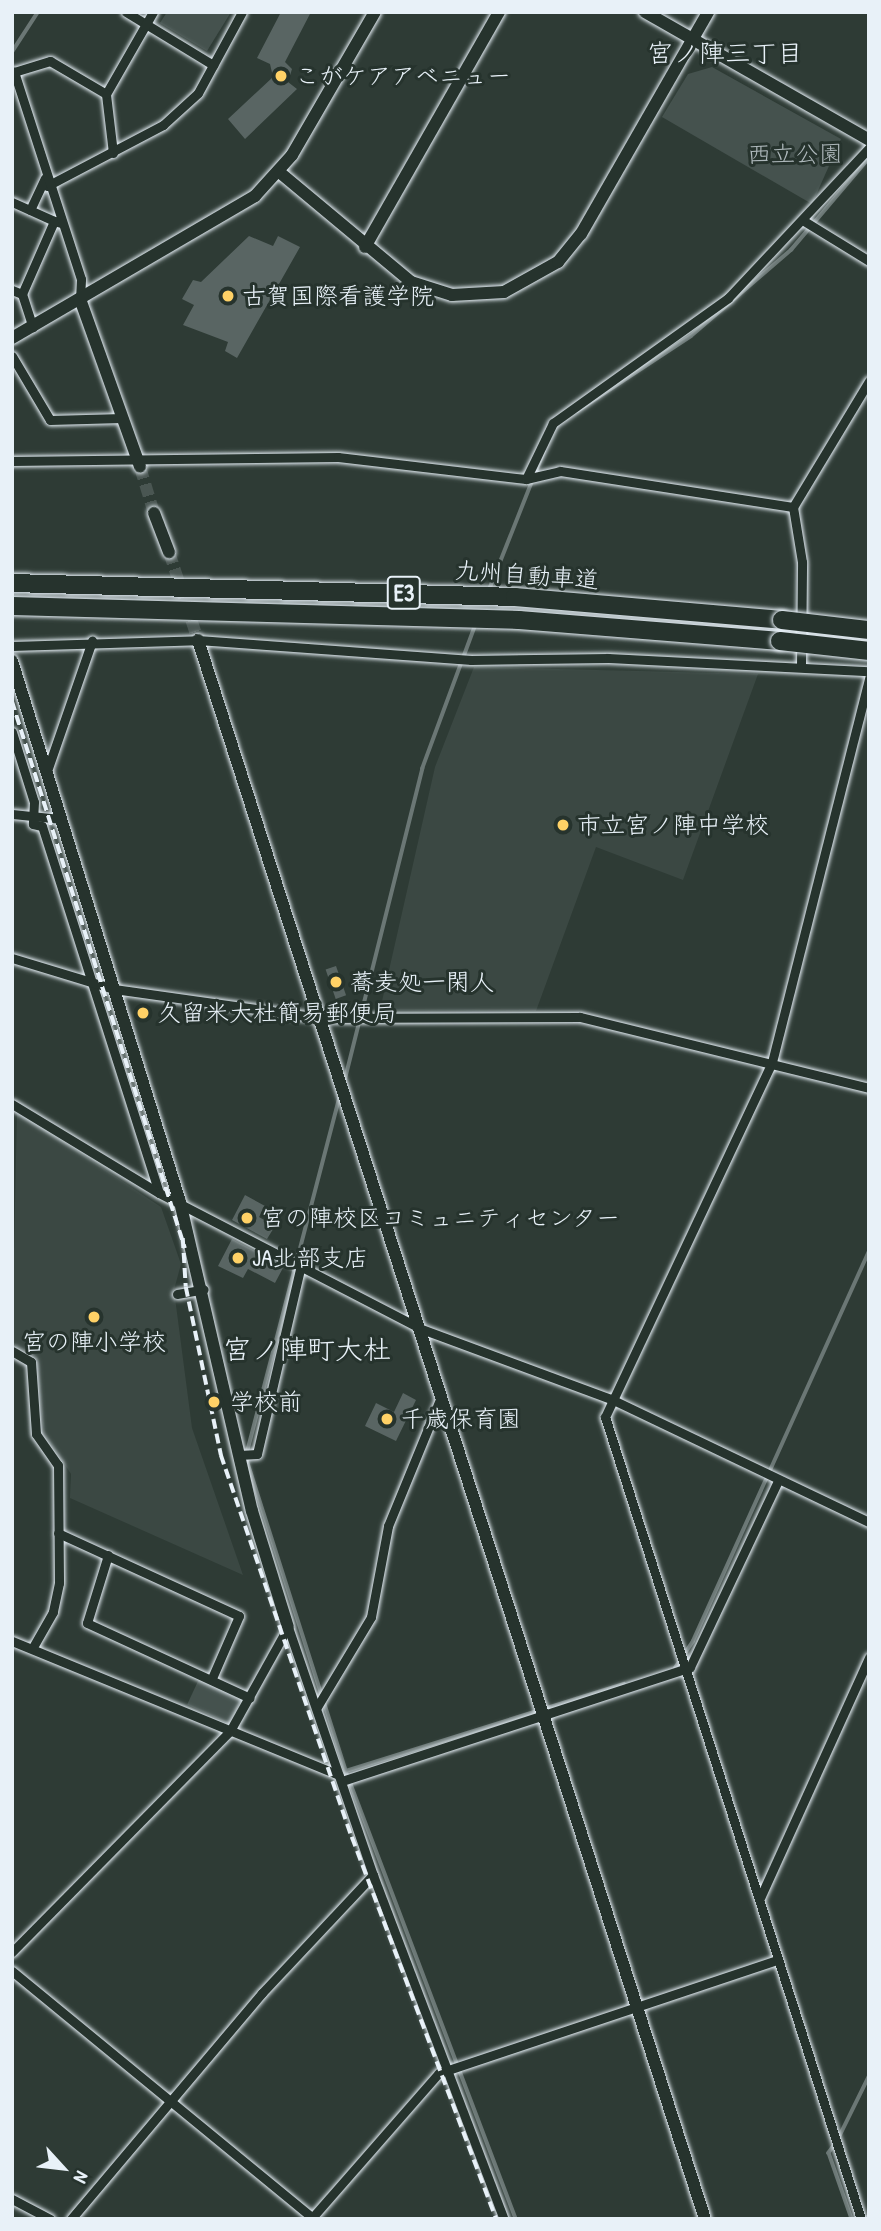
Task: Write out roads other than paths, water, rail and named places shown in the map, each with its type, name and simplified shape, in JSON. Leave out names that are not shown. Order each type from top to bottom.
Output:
[{"type":"highway","name":"九州自動車道","points":[[18,583],[515,597],[869,630]]},
{"type":"highway","name":"九州自動車道","points":[[19,606],[519,620],[780,641],[869,651]]},
{"type":"street","points":[[126,12],[213,65]]},
{"type":"street","points":[[113,153],[106,94],[153,12]]},
{"type":"street","points":[[30,210],[46,182],[113,153],[163,125],[198,93],[243,12]]},
{"type":"street","points":[[12,338],[219,221],[278,171],[375,12]]},
{"type":"street","points":[[365,247],[499,12]]},
{"type":"street","points":[[645,12],[869,140]]},
{"type":"street","points":[[278,171],[365,247],[411,282],[443,293],[476,296],[533,280],[581,234],[708,12]]},
{"type":"street","points":[[106,94],[50,61],[14,72],[58,222],[81,279],[80,299],[139,462]]},
{"type":"street","points":[[526,480],[553,423],[684,335],[804,221],[869,148]]},
{"type":"street","points":[[12,202],[58,222]]},
{"type":"street","points":[[804,221],[869,261]]},
{"type":"street","points":[[33,327],[17,292],[58,222]]},
{"type":"street","points":[[12,356],[50,420],[122,418]]},
{"type":"street","points":[[801,664],[803,573],[793,508],[869,381]]},
{"type":"street","points":[[12,461],[139,462],[338,457],[526,480],[560,471],[793,508]]},
{"type":"street","points":[[154,513],[169,552]]},
{"type":"street","points":[[198,640],[705,2219]]},
{"type":"street","points":[[12,646],[92,641],[198,640],[471,660],[801,664],[869,671]]},
{"type":"street","points":[[46,774],[92,641]]},
{"type":"street","points":[[12,661],[180,1202],[204,1289],[239,1455],[288,1627],[373,1875],[503,2219]]},
{"type":"street","points":[[861,2219],[776,1960],[760,1898],[690,1667],[607,1429],[611,1399],[772,1062],[869,678]]},
{"type":"street","points":[[12,732],[33,824],[41,826],[159,1193]]},
{"type":"street","points":[[12,814],[60,819]]},
{"type":"street","points":[[12,958],[114,989],[320,1018],[580,1017],[772,1062],[869,1088]]},
{"type":"street","points":[[12,1104],[159,1193],[419,1328],[611,1399],[778,1481],[869,1522]]},
{"type":"street","points":[[239,1455],[257,1454],[302,1265]]},
{"type":"street","points":[[177,1294],[204,1289]]},
{"type":"street","points":[[12,1351],[30,1362],[36,1434],[58,1465],[59,1583],[53,1612],[33,1647]]},
{"type":"street","points":[[317,1707],[371,1617],[388,1526],[441,1397]]},
{"type":"street","points":[[12,1641],[33,1647],[341,1778],[690,1667],[778,1481]]},
{"type":"street","points":[[58,1533],[239,1616],[212,1678]]},
{"type":"street","points":[[108,1555],[87,1623],[212,1678],[250,1698]]},
{"type":"street","points":[[12,1952],[230,1731],[288,1627]]},
{"type":"street","points":[[760,1898],[869,1658]]},
{"type":"street","points":[[71,2219],[173,2097],[373,1875]]},
{"type":"street","points":[[12,1970],[173,2097],[311,2218],[446,2070],[776,1960]]},
{"type":"street","points":[[12,2199],[50,2219]]},
{"type":"street","points":[[856,2203],[869,2208]]},
{"type":"waterway","points":[[12,52],[38,12]]},
{"type":"waterway","points":[[577,411],[691,336],[791,250],[869,158]]},
{"type":"waterway","points":[[489,590],[544,451]]},
{"type":"waterway","points":[[344,1083],[422,769],[476,623]]},
{"type":"waterway","points":[[340,1097],[246,1457],[346,1771],[624,1684]]},
{"type":"waterway","points":[[675,1668],[693,1641],[869,1252]]},
{"type":"waterway","points":[[346,1771],[516,2219]]},
{"type":"waterway","points":[[838,2139],[869,2076]]},
{"type":"waterway","points":[[834,2146],[829,2153],[852,2219]]},
{"type":"tunnel","points":[[140,467],[154,513]]},
{"type":"tunnel","points":[[169,552],[198,640]]},
{"type":"railway","points":[[12,701],[185,1248]]},
{"type":"railway","points":[[183,1238],[186,1287],[221,1455],[352,1837],[496,2219]]},
{"type":"place","name":"こがケアアベニュー","points":[[281,76]]},
{"type":"place","name":"古賀国際看護学院","points":[[228,296]]},
{"type":"place","name":"市立宮ノ陣中学校","points":[[563,825]]},
{"type":"place","name":"蕎麦処一閑人","points":[[336,982]]},
{"type":"place","name":"久留米大杜簡易郵便局","points":[[143,1013]]},
{"type":"place","name":"宮の陣校区コミュニティセンター","points":[[247,1218]]},
{"type":"place","name":"JA北部支店","points":[[238,1258]]},
{"type":"place","name":"宮の陣小学校","points":[[94,1317]]},
{"type":"place","name":"学校前","points":[[214,1402]]},
{"type":"place","name":"千歳保育園","points":[[387,1419]]},
{"type":"district","name":"宮ノ陣三丁目","points":[[725,53]]},
{"type":"district","name":"宮ノ陣町大杜","points":[[307,1349]]},
{"type":"park label","name":"西立公園","points":[[795,154]]}]
